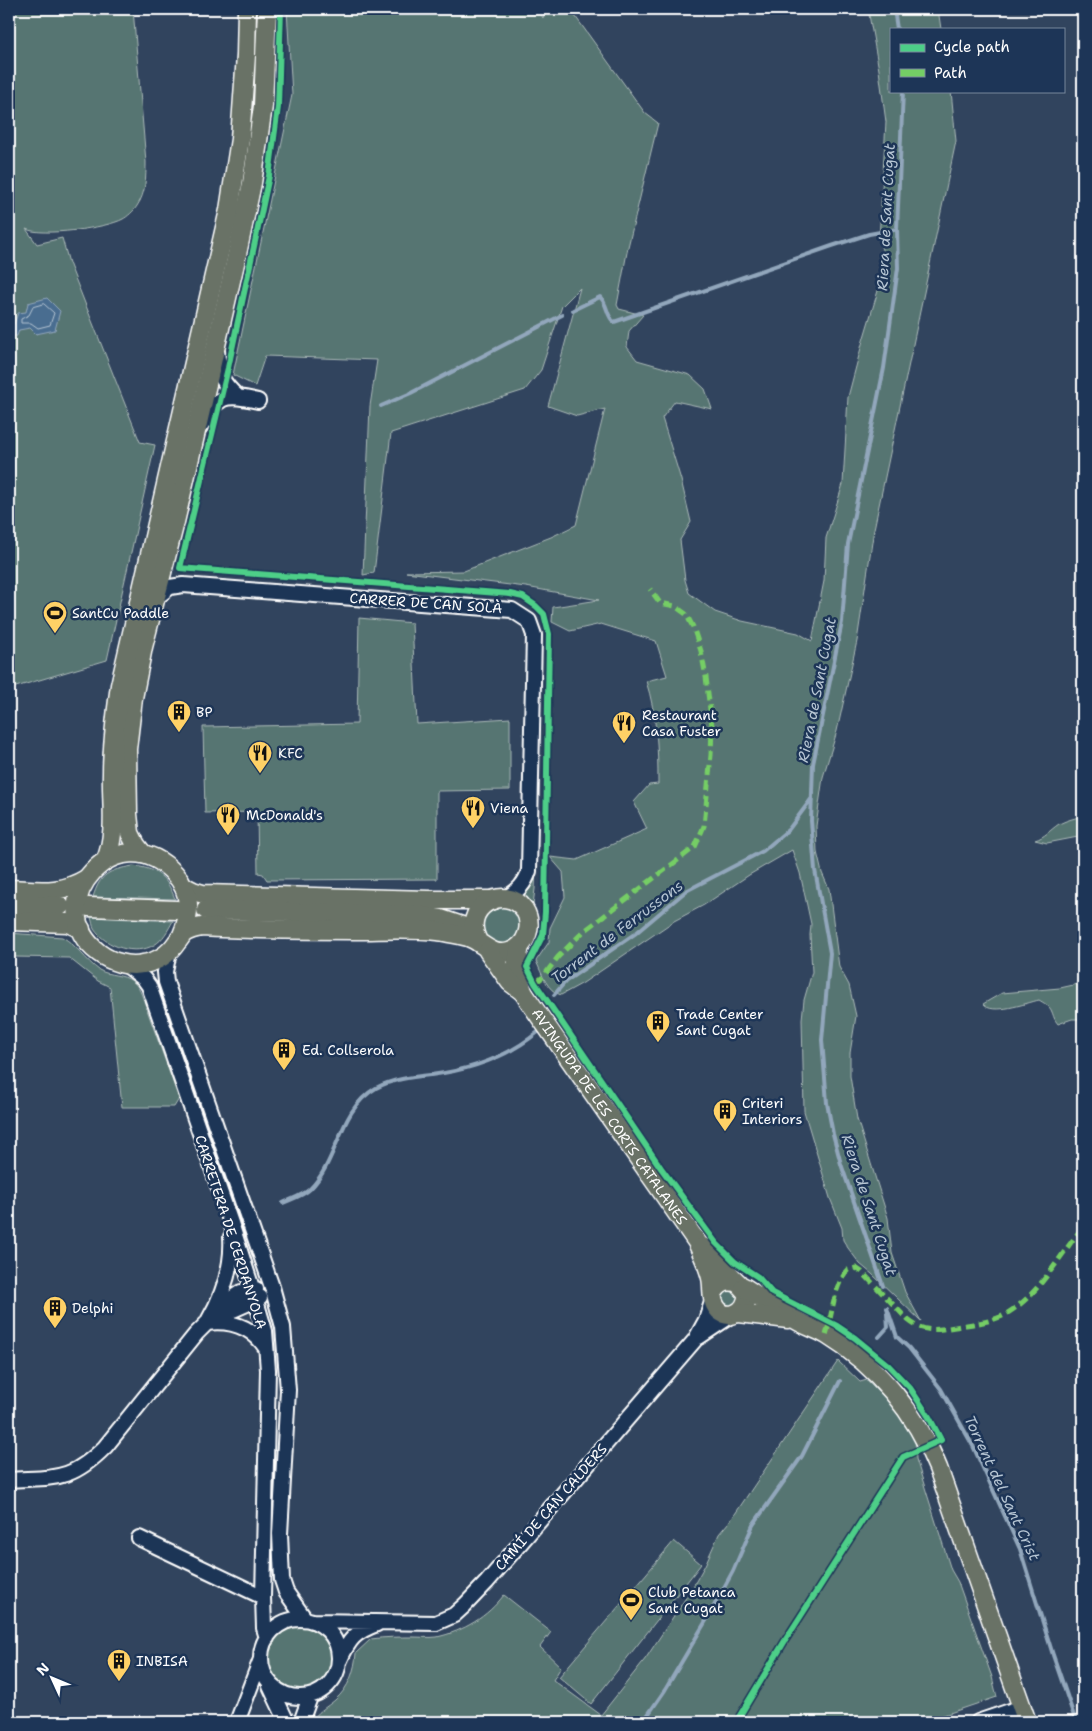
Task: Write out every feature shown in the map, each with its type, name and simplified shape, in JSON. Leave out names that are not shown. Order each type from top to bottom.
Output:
[{"type":"main road","points":[[106,860],[113,835],[112,756],[120,685],[234,185],[246,64],[246,9]]},
{"type":"main road","points":[[143,854],[136,845],[129,828],[126,775],[127,749],[137,672],[196,434],[244,225],[259,140],[265,80],[267,9]]},
{"type":"main road","points":[[125,854],[143,854],[164,863],[176,875],[184,886],[187,896],[188,915],[182,935],[169,952],[150,962],[134,965],[125,964],[112,961],[87,941],[78,918],[78,902],[81,886],[93,870],[106,860],[125,854]]},
{"type":"main road","points":[[9,889],[58,891],[86,879]]},
{"type":"main road","points":[[182,935],[192,929],[202,927],[438,931],[466,936],[504,953],[520,946],[527,935],[529,926],[528,917],[520,905],[494,901],[203,894],[192,891],[184,886]]},
{"type":"main road","points":[[417,915],[494,901]]},
{"type":"main road","points":[[480,942],[475,916],[494,901]]},
{"type":"main road","points":[[9,905],[60,906]]},
{"type":"main road","points":[[88,907],[177,910]]},
{"type":"main road","points":[[206,910],[417,915],[441,919],[480,942]]},
{"type":"main road","points":[[9,921],[68,923],[81,929]]},
{"type":"main road","name":"AVINGUDA DE LES CORTS CATALANES","points":[[480,942],[510,982],[526,997],[697,1242],[741,1285],[797,1321],[826,1335],[868,1366],[896,1395],[922,1432],[938,1468],[1025,1715]]},
{"type":"main road","name":"AVINGUDA DE LES CORTS CATALANES","points":[[520,946],[516,967],[526,997]]},
{"type":"main road","name":"AVINGUDA DE LES CORTS CATALANES","points":[[697,1242],[708,1267],[714,1296]]},
{"type":"main road","points":[[728,1281],[741,1285],[747,1299],[746,1304],[735,1314],[723,1314],[715,1306],[714,1296],[718,1286],[722,1282],[728,1281]]},
{"type":"main road","name":"AVINGUDA DE LES CORTS CATALANES","points":[[735,1314],[775,1316],[797,1321]]},
{"type":"street","points":[[216,346],[222,380],[225,386],[237,396]]},
{"type":"street","points":[[196,434],[215,404],[222,399],[237,396],[258,401]]},
{"type":"street","name":"CARRER DE CAN SOLÀ","points":[[156,598],[170,587],[182,585],[512,610],[528,621],[534,635],[529,871],[526,880],[516,892],[494,901]]},
{"type":"street","name":"CARRETERA DE CERDANYOLA","points":[[169,952],[165,972],[166,982],[272,1287],[283,1328],[288,1390],[280,1534],[282,1580],[286,1592],[309,1620]]},
{"type":"street","name":"CARRETERA DE CERDANYOLA","points":[[125,964],[144,979],[149,986],[231,1223],[265,1331],[268,1379],[263,1597],[264,1628],[267,1638]]},
{"type":"street","points":[[9,1480],[57,1478],[73,1472],[90,1462],[105,1447],[196,1334],[207,1323],[227,1308],[233,1310],[251,1302],[259,1282],[258,1271],[245,1229],[247,1219]]},
{"type":"street","points":[[207,1323],[223,1290],[231,1262],[231,1223]]},
{"type":"street","points":[[254,1294],[268,1302],[284,1338]]},
{"type":"street","name":"CAMÍ DE CAN CALDERS","points":[[309,1620],[436,1623],[454,1615],[465,1605],[695,1340],[706,1320],[714,1296]]},
{"type":"street","name":"CAMÍ DE CAN CALDERS","points":[[695,1340],[735,1314]]},
{"type":"street","points":[[207,1323],[225,1322],[244,1326],[256,1335],[266,1349]]},
{"type":"street","points":[[139,1538],[263,1597]]},
{"type":"street","points":[[267,1680],[275,1689],[286,1696],[310,1697],[321,1692],[331,1683],[337,1672],[340,1660],[338,1647],[332,1636],[323,1626],[309,1620],[287,1621],[272,1631],[262,1647],[262,1670],[286,1722]]},
{"type":"street","name":"CAMÍ DE CAN CALDERS","points":[[340,1660],[346,1646],[360,1630],[382,1622]]},
{"type":"street","points":[[238,1722],[261,1658]]},
{"type":"street","points":[[301,1722],[310,1697]]},
{"type":"street","points":[[978,1722],[1025,1715]]},
{"type":"green space","points":[[9,9],[133,9],[146,162],[145,185],[140,201],[125,218],[103,225],[59,232],[26,229],[37,244],[62,238],[69,263],[140,442],[155,445],[107,660],[9,689]]},
{"type":"green space","points":[[287,9],[538,9],[543,18],[545,9],[570,9],[645,113],[658,123],[628,247],[617,305],[619,309],[643,315],[629,331],[627,347],[637,360],[690,375],[705,389],[712,409],[675,401],[662,418],[681,480],[691,522],[680,540],[685,580],[689,593],[715,612],[742,621],[798,633],[812,641],[824,581],[826,538],[843,484],[848,397],[886,264],[879,239],[886,122],[868,9],[938,9],[941,28],[890,28],[890,92],[951,92],[956,141],[874,529],[857,641],[837,731],[823,777],[816,826],[817,852],[822,873],[829,889],[839,967],[849,985],[856,1016],[850,1053],[850,1076],[857,1119],[888,1218],[892,1253],[905,1292],[921,1321],[860,1264],[843,1240],[842,1228],[830,1198],[804,1111],[802,1019],[804,1000],[812,972],[811,924],[800,873],[792,850],[749,875],[704,905],[674,921],[583,983],[561,995],[549,986],[536,961],[549,942],[550,928],[565,897],[563,872],[550,857],[577,860],[647,829],[634,802],[649,785],[658,784],[656,732],[653,707],[646,681],[667,676],[656,641],[601,624],[570,631],[552,622],[553,607],[599,600],[526,587],[406,572],[464,571],[551,537],[576,525],[605,409],[577,416],[548,406],[580,288],[562,306],[541,370],[525,390],[391,433],[374,573],[363,575],[370,406],[377,360],[265,356],[255,386],[233,375],[292,95]]},
{"type":"green space","points":[[359,618],[412,623],[417,724],[510,718],[510,790],[437,791],[437,879],[267,880],[263,874],[258,873],[257,812],[205,813],[203,727],[357,724]]},
{"type":"green space","points":[[1083,816],[1083,836],[1047,843],[1035,840],[1059,824]]},
{"type":"green space","points":[[535,849],[537,849],[535,889],[533,905],[531,907],[522,897],[533,882]]},
{"type":"green space","points":[[133,866],[148,869],[160,875],[172,891],[175,899],[93,897],[102,878],[107,874],[118,869]]},
{"type":"green space","points":[[502,907],[516,912],[521,926],[516,940],[502,945],[488,940],[483,926],[488,912]]},
{"type":"green space","points":[[91,917],[173,921],[157,943],[146,948],[130,950],[106,941],[94,929]]},
{"type":"green space","points":[[9,933],[62,937],[99,970],[124,977],[135,983],[142,995],[179,1099],[174,1107],[122,1107],[110,987],[98,981],[69,958],[15,957],[9,955]]},
{"type":"green space","points":[[1078,984],[1083,987],[1083,1019],[1072,1019],[1058,1024],[1050,1008],[1039,1000],[1001,1009],[994,1009],[983,1004],[1002,993],[1060,988]]},
{"type":"green space","points":[[728,1289],[737,1291],[740,1303],[727,1307],[721,1295]]},
{"type":"green space","points":[[838,1361],[860,1382],[867,1380],[886,1399],[915,1436],[916,1459],[951,1570],[958,1582],[992,1677],[997,1697],[923,1722],[312,1722],[319,1712],[335,1700],[344,1690],[353,1672],[356,1653],[371,1639],[437,1637],[447,1634],[474,1622],[490,1610],[504,1595],[551,1632],[540,1647],[561,1667],[553,1680],[601,1715],[646,1658],[691,1590],[719,1534],[733,1517]]},
{"type":"green space","name":"Club Petanca Sant Cugat","points":[[674,1541],[701,1564],[591,1704],[559,1677]]},
{"type":"green space","points":[[300,1626],[318,1632],[326,1640],[332,1658],[326,1676],[318,1684],[300,1690],[282,1684],[274,1676],[268,1658],[274,1640],[282,1632]]},
{"type":"water","points":[[47,298],[60,311],[55,330],[36,334],[30,328],[19,330],[17,336],[9,336],[9,326],[14,324],[18,313],[26,312],[28,303]]},
{"type":"waterway","name":"Riera de Sant Cugat","points":[[894,9],[897,28]]},
{"type":"waterway","name":"Riera de Sant Cugat","points":[[883,1286],[841,1164],[827,1103],[822,1040],[830,953],[815,870],[811,821],[813,764],[842,622],[848,544],[884,368],[898,268],[897,229],[903,92]]},
{"type":"waterway","points":[[573,310],[600,297],[614,322],[832,246],[869,234],[897,229]]},
{"type":"waterway","points":[[381,406],[411,393],[562,315]]},
{"type":"waterway","name":"Torrent de Ferrussons","points":[[554,995],[566,981],[636,933],[686,891],[763,851],[789,829],[812,798]]},
{"type":"waterway","name":"Torrent de Ferrussons","points":[[283,1203],[298,1197],[310,1189],[320,1177],[354,1109],[363,1097],[376,1088],[402,1079],[446,1073],[474,1066],[514,1049],[538,1032]]},
{"type":"waterway","name":"Torrent del Sant Crist","points":[[887,1308],[897,1337],[909,1348],[941,1389],[973,1446],[1020,1549],[1076,1722]]},
{"type":"waterway","name":"Riera de Sant Cugat","points":[[879,1337],[888,1327],[887,1313]]},
{"type":"waterway","name":"Riera de Sant Cugat","points":[[643,1722],[665,1690],[707,1619],[733,1571],[753,1525],[802,1456],[840,1381]]},
{"type":"marked path","points":[[535,983],[543,977],[558,957],[583,932],[695,847],[704,826],[712,726],[701,651],[693,627],[686,614],[675,606],[660,603],[650,589]]},
{"type":"marked path","points":[[826,1335],[836,1292],[843,1276],[848,1270],[856,1268],[862,1272],[908,1320],[919,1327],[936,1330],[989,1321],[1000,1317],[1025,1300],[1046,1277],[1083,1227]]},
{"type":"cycle path","points":[[281,9],[278,107],[269,176],[228,368],[180,568],[510,594],[523,597],[544,614],[549,634],[545,912],[543,935],[527,967],[535,983],[661,1168],[716,1243],[735,1262],[758,1277],[772,1293],[837,1326],[888,1365],[910,1388],[941,1440],[903,1457],[786,1639],[736,1722]]},
{"type":"place","name":"SantCu Paddle","points":[[55,634]]},
{"type":"place","name":"BP","points":[[179,733]]},
{"type":"place","name":"Restaurant Casa Fuster","points":[[624,744]]},
{"type":"place","name":"KFC","points":[[260,774]]},
{"type":"place","name":"Viena","points":[[473,829]]},
{"type":"place","name":"McDonald's","points":[[228,836]]},
{"type":"place","name":"Trade Center Sant Cugat","points":[[658,1043]]},
{"type":"place","name":"Ed. Collserola","points":[[284,1071]]},
{"type":"place","name":"Criteri Interiors","points":[[725,1132]]},
{"type":"place","name":"Delphi","points":[[55,1329]]},
{"type":"place","name":"Club Petanca Sant Cugat","points":[[631,1621]]},
{"type":"place","name":"INBISA","points":[[119,1682]]}]
